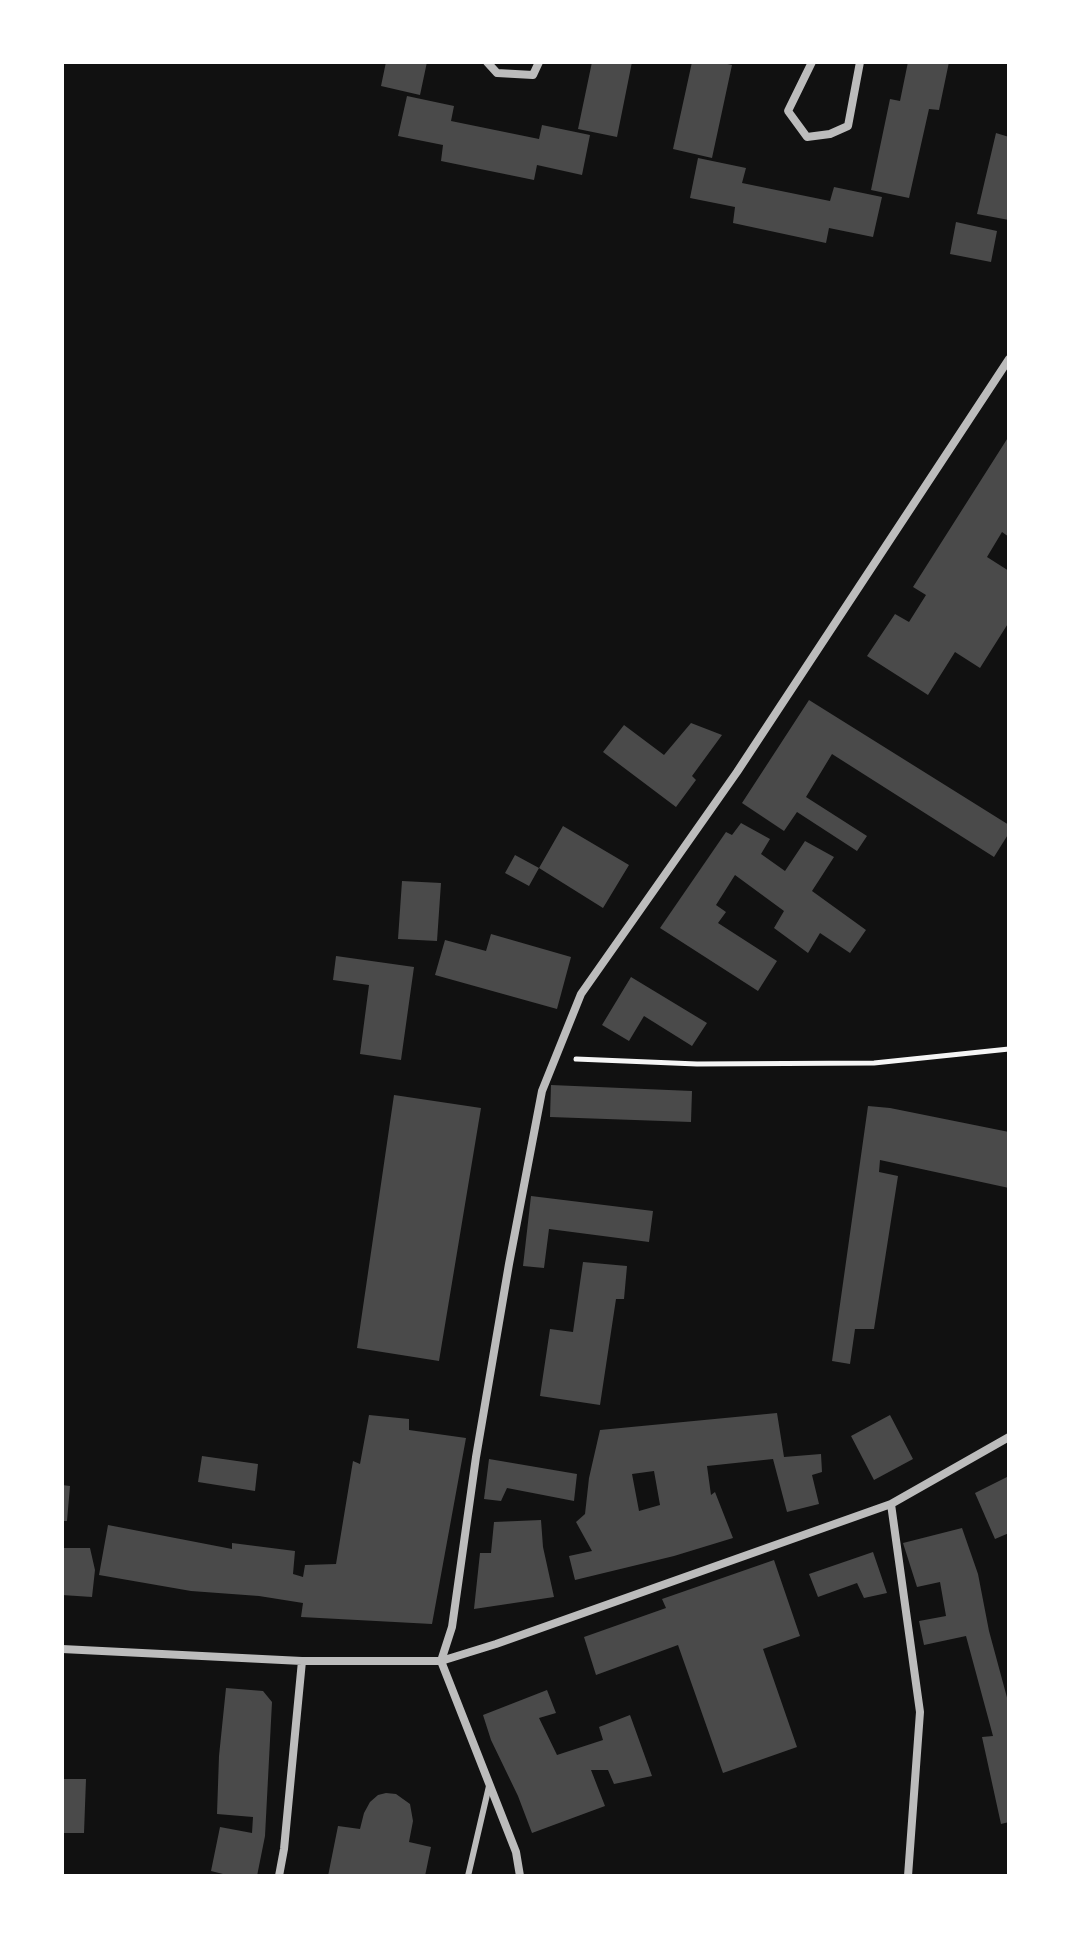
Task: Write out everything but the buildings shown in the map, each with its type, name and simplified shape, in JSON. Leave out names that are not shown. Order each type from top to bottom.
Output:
[{"type":"street","points":[[487,62],[497,73],[513,75],[533,75],[539,62]]},
{"type":"street","points":[[812,62],[788,111],[807,137],[830,134],[848,126],[860,62]]},
{"type":"street","points":[[520,1876],[516,1852],[441,1661],[452,1627],[476,1457],[542,1091],[581,994],[737,772],[1009,359]]},
{"type":"street","points":[[62,1649],[302,1661],[441,1661],[891,1504],[1009,1437]]},
{"type":"street","points":[[891,1504],[920,1712],[908,1876]]},
{"type":"street","points":[[279,1876],[302,1661]]},
{"type":"lane","points":[[468,1876],[489,1786]]},
{"type":"path","points":[[555,1058],[697,1064],[874,1063],[1009,1049]]}]
